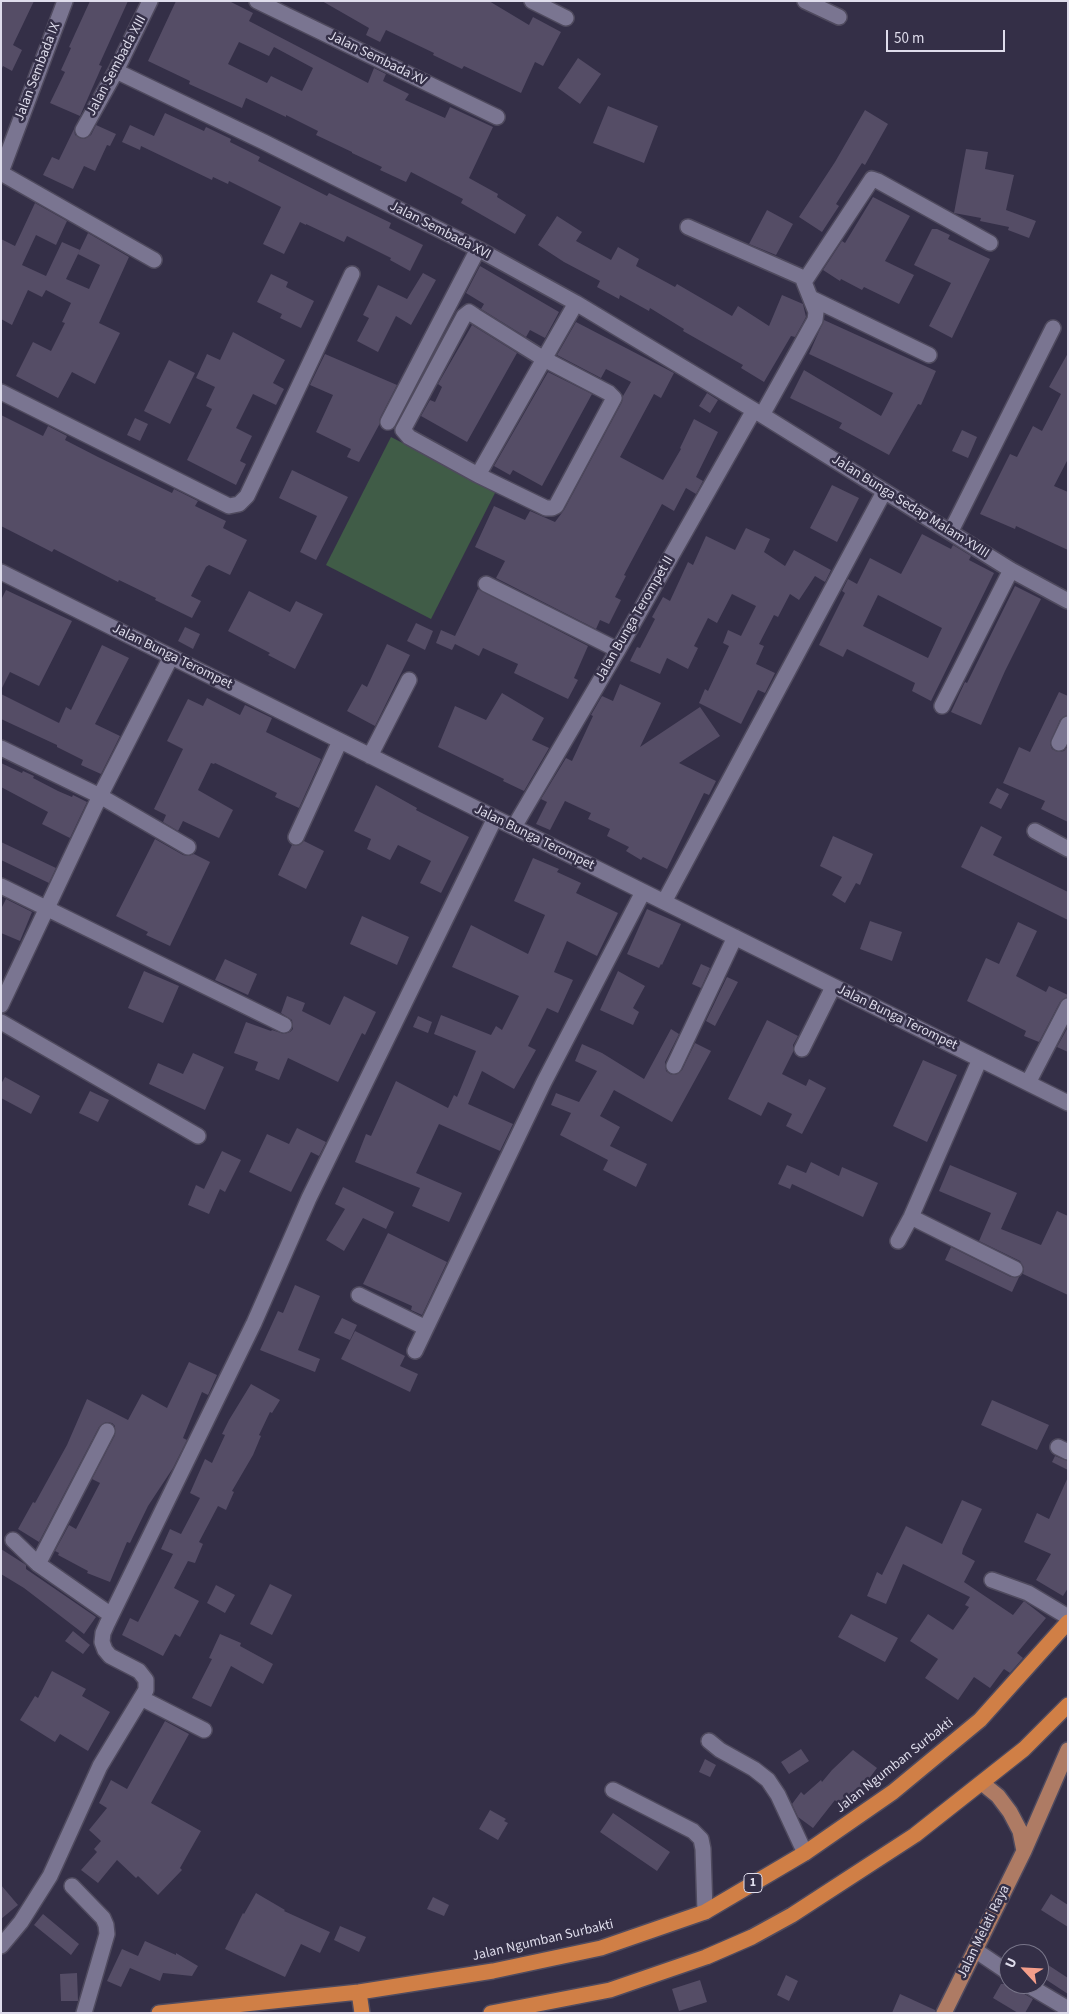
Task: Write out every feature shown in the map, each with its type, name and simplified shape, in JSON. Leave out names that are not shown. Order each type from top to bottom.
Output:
[{"type":"highway","name":"Jalan Ngumban Surbakti","points":[[160,2013],[359,1992],[493,1971],[601,1948],[705,1912],[805,1853],[893,1792],[980,1720],[1068,1622]]},
{"type":"highway","points":[[491,2013],[610,1990],[706,1957],[752,1937],[792,1915],[907,1840],[1024,1749],[1068,1705]]},
{"type":"highway","points":[[359,1992],[362,2013]]},
{"type":"main road","name":"Jalan Melati Raya","points":[[944,2013],[1024,1851],[1068,1750]]},
{"type":"main road","points":[[982,1782],[998,1796],[1010,1812],[1020,1830],[1024,1851]]},
{"type":"street","name":"Jalan Sembada IX","points":[[1,172],[65,1]]},
{"type":"street","name":"Jalan Sembada XIII","points":[[82,130],[116,71],[150,1]]},
{"type":"street","name":"Jalan Sembada XV","points":[[257,1],[498,117]]},
{"type":"street","points":[[532,1],[566,18]]},
{"type":"street","points":[[805,1],[839,17]]},
{"type":"street","name":"Jalan Sembada XVI","points":[[116,71],[264,142],[478,249],[576,303],[758,412]]},
{"type":"street","points":[[1,172],[154,260]]},
{"type":"street","points":[[688,227],[806,279],[872,179],[990,243]]},
{"type":"street","points":[[388,422],[478,249]]},
{"type":"street","points":[[1,392],[229,506],[239,504],[247,496],[352,274]]},
{"type":"street","name":"Jalan Bunga Terompet II","points":[[514,827],[758,412],[815,320],[816,312],[805,286],[806,279]]},
{"type":"street","points":[[811,298],[929,355]]},
{"type":"street","points":[[478,475],[576,303]]},
{"type":"street","points":[[469,312],[544,358],[610,393],[614,398],[556,506],[546,508],[478,475],[409,437],[403,430],[464,316],[469,312]]},
{"type":"street","points":[[950,531],[1053,328]]},
{"type":"street","name":"Jalan Bunga Sedap Malam XVIII","points":[[758,412],[1011,570],[1068,601]]},
{"type":"street","points":[[664,902],[884,492]]},
{"type":"street","points":[[942,706],[1011,570]]},
{"type":"street","name":"Jalan Bunga Terompet","points":[[1,572],[1068,1103]]},
{"type":"street","points":[[486,584],[618,650]]},
{"type":"street","points":[[1,1005],[100,796],[171,657]]},
{"type":"street","points":[[370,756],[409,680]]},
{"type":"street","points":[[1059,743],[1068,724]]},
{"type":"street","points":[[296,837],[340,741]]},
{"type":"street","points":[[1,748],[100,796],[188,847]]},
{"type":"street","points":[[1,1946],[21,1922],[50,1876],[100,1766],[146,1690],[144,1675],[110,1656],[105,1650],[102,1642],[103,1633],[254,1323],[309,1198],[495,818]]},
{"type":"street","points":[[1034,831],[1068,849]]},
{"type":"street","points":[[1,886],[284,1026]]},
{"type":"street","points":[[415,1351],[544,1082],[643,892]]},
{"type":"street","points":[[674,1066],[735,937]]},
{"type":"street","points":[[802,1049],[833,986]]},
{"type":"street","points":[[1028,1083],[1068,1006]]},
{"type":"street","points":[[1,1022],[198,1136]]},
{"type":"street","points":[[898,1241],[911,1217],[980,1059]]},
{"type":"street","points":[[911,1217],[1014,1269]]},
{"type":"street","points":[[359,1295],[426,1328]]},
{"type":"street","points":[[38,1564],[107,1432]]},
{"type":"street","points":[[13,1540],[38,1564],[111,1615]]},
{"type":"street","points":[[992,1580],[1028,1592],[1068,1617]]},
{"type":"street","points":[[141,1698],[204,1730]]},
{"type":"street","points":[[709,1741],[768,1780],[778,1795],[805,1853]]},
{"type":"street","points":[[613,1790],[693,1831],[701,1840],[705,1912]]},
{"type":"street","points":[[72,1886],[103,1918],[107,1934],[84,2013]]},
{"type":"street","points":[[975,1950],[999,1966]]},
{"type":"street","points":[[1043,1994],[1068,2009]]},
{"type":"green space","points":[[391,437],[496,491],[431,619],[326,565]]},
{"type":"building","points":[[1,1],[34,1],[13,45],[22,50],[12,71],[3,66],[1,70]]},
{"type":"building","points":[[90,1],[128,1],[99,65],[102,66],[80,116],[50,103],[65,72],[61,70],[71,48],[69,47]]},
{"type":"building","points":[[176,1],[229,1],[253,13],[249,21],[368,83],[374,68],[386,74],[383,81],[409,94],[405,100],[445,118],[450,107],[493,127],[469,178],[498,194],[497,197],[526,215],[515,234],[461,203],[463,199],[411,172],[406,182],[380,170],[382,167],[316,135],[318,131],[286,115],[286,117],[246,98],[242,108],[189,84],[190,81],[148,61]],"holes":[[[239,42],[269,56],[274,47],[313,68],[302,91],[271,76],[267,83],[228,64]]]},
{"type":"building","points":[[322,1],[489,1],[529,25],[533,17],[561,32],[543,66],[535,62],[521,93],[464,66],[462,69],[386,30],[380,42],[366,35],[369,28]]},
{"type":"building","points":[[578,58],[601,74],[580,104],[558,88]]},
{"type":"building","points":[[608,106],[658,126],[644,163],[593,143]]},
{"type":"building","points":[[865,110],[888,124],[865,165],[862,163],[836,204],[839,206],[822,232],[799,217],[835,162]]},
{"type":"building","points":[[165,113],[204,131],[206,127],[231,139],[230,142],[260,157],[258,161],[327,196],[329,193],[391,223],[389,228],[423,245],[410,271],[390,260],[391,258],[347,236],[344,242],[300,222],[284,254],[263,244],[281,207],[229,181],[228,184],[213,177],[212,180],[141,146],[140,150],[122,142],[130,125],[154,136]]},
{"type":"building","points":[[96,125],[116,134],[110,146],[107,145],[95,171],[84,166],[73,189],[43,175],[52,157],[59,160],[74,129],[75,135],[84,139],[91,135]]},
{"type":"building","points":[[966,149],[988,152],[985,169],[1014,175],[1006,210],[1036,221],[1029,238],[1008,230],[1009,227],[980,221],[981,218],[954,213]]},
{"type":"building","points":[[873,197],[910,216],[885,261],[914,275],[899,304],[864,287],[862,290],[841,279],[840,281],[823,270],[842,241],[845,243]]},
{"type":"building","points":[[35,203],[67,221],[56,245],[36,235],[22,265],[46,276],[62,242],[80,250],[88,233],[129,257],[99,323],[120,333],[95,384],[72,372],[58,398],[16,376],[33,342],[51,351],[65,323],[62,322],[71,303],[46,290],[42,297],[28,290],[12,325],[1,319],[1,239],[15,246]],"holes":[[[78,254],[100,265],[89,289],[66,279]]]},
{"type":"building","points":[[767,210],[793,224],[776,255],[749,244]]},
{"type":"building","points":[[557,216],[582,232],[576,241],[611,260],[618,247],[639,259],[636,266],[675,287],[677,284],[732,316],[738,306],[769,326],[782,295],[803,304],[806,317],[795,337],[791,336],[764,382],[741,368],[743,365],[683,331],[684,329],[650,308],[649,311],[620,295],[619,299],[597,287],[600,281],[564,262],[538,245]]},
{"type":"building","points":[[932,229],[937,229],[950,235],[948,239],[990,259],[952,338],[929,326],[951,283],[914,265]]},
{"type":"building","points":[[480,266],[559,312],[545,338],[530,330],[526,337],[481,309],[484,304],[466,293]]},
{"type":"building","points":[[423,273],[436,280],[411,325],[396,316],[378,352],[357,341],[369,318],[363,315],[378,285],[407,299]]},
{"type":"building","points":[[271,274],[288,282],[286,287],[314,301],[301,328],[280,318],[282,314],[257,302]]},
{"type":"building","points":[[824,320],[936,371],[921,405],[918,404],[889,455],[839,428],[842,423],[790,398],[804,370],[881,416],[893,393],[809,354]]},
{"type":"building","points":[[576,322],[674,373],[661,398],[654,394],[620,457],[663,480],[681,449],[694,419],[718,432],[696,477],[703,481],[696,494],[686,488],[674,511],[662,504],[624,575],[626,576],[615,597],[621,600],[609,624],[600,620],[596,629],[496,578],[505,561],[475,547],[494,506],[525,520],[530,511],[555,522],[564,510],[631,382],[606,369],[601,378],[557,355]]},
{"type":"building","points":[[472,325],[517,353],[467,442],[421,416],[430,400],[435,402],[442,387],[438,384]]},
{"type":"building","points":[[233,332],[285,360],[273,383],[284,389],[276,405],[253,394],[236,428],[252,436],[240,461],[246,464],[236,485],[187,460],[212,409],[206,406],[215,387],[196,378],[207,354],[220,360]]},
{"type":"building","points":[[1068,353],[1068,459],[1054,486],[1068,492],[1068,550],[1016,526],[1015,529],[980,514],[1010,454],[1017,457],[1033,426],[1042,431],[1061,394],[1049,387]]},
{"type":"building","points":[[325,354],[397,385],[380,418],[379,425],[359,462],[347,457],[351,449],[316,432],[333,395],[310,385]]},
{"type":"building","points":[[169,360],[195,373],[170,424],[144,411]]},
{"type":"building","points":[[548,372],[592,394],[542,486],[513,470],[510,475],[494,466]]},
{"type":"building","points":[[707,393],[718,400],[710,413],[699,406]]},
{"type":"building","points":[[1,415],[43,436],[48,426],[67,436],[65,440],[98,457],[172,493],[174,489],[198,501],[195,506],[226,521],[223,528],[247,540],[230,575],[209,565],[206,567],[191,596],[201,601],[192,618],[119,580],[118,582],[54,549],[52,552],[1,526]]},
{"type":"building","points":[[135,418],[148,424],[140,441],[127,435]]},
{"type":"building","points":[[962,430],[977,437],[968,458],[952,451]]},
{"type":"building","points":[[292,470],[348,497],[316,560],[300,552],[317,516],[279,498]]},
{"type":"building","points":[[832,485],[859,498],[837,542],[810,528]]},
{"type":"building","points":[[746,528],[770,539],[764,552],[785,566],[794,550],[831,570],[825,582],[815,576],[799,600],[790,594],[778,617],[774,615],[759,644],[764,646],[756,664],[775,673],[765,693],[758,690],[741,724],[699,703],[705,689],[708,691],[729,646],[723,643],[728,630],[741,636],[756,606],[732,594],[717,623],[708,618],[694,646],[698,648],[688,669],[667,658],[660,674],[630,661],[637,647],[640,648],[655,619],[652,617],[663,597],[670,601],[688,562],[693,565],[706,536],[735,550]]},
{"type":"building","points":[[922,534],[951,549],[953,545],[971,556],[969,560],[994,573],[931,701],[912,691],[915,683],[847,649],[843,657],[819,645],[845,593],[842,591],[848,579],[857,584],[870,558],[901,574]],"holes":[[[878,595],[942,628],[928,658],[863,626]]]},
{"type":"building","points":[[1015,586],[1041,599],[1005,671],[981,725],[951,712]]},
{"type":"building","points":[[478,589],[588,646],[574,678],[578,680],[568,699],[514,673],[518,664],[483,648],[479,656],[455,644],[452,650],[436,643],[441,630],[455,636]]},
{"type":"building","points":[[6,590],[72,621],[39,686],[10,672],[1,690],[1,600]]},
{"type":"building","points":[[249,591],[290,612],[296,601],[323,614],[295,669],[268,655],[270,653],[228,631]]},
{"type":"building","points":[[416,623],[433,631],[425,650],[407,641]]},
{"type":"building","points":[[185,627],[200,634],[193,649],[178,641]]},
{"type":"building","points":[[387,644],[410,655],[375,726],[347,711],[362,684],[367,687]]},
{"type":"building","points":[[102,645],[129,658],[95,724],[120,736],[101,774],[81,765],[83,760],[57,747],[57,745],[1,719],[1,694],[59,723],[66,707],[71,710]]},
{"type":"building","points":[[620,684],[661,703],[640,747],[700,707],[720,736],[679,763],[716,781],[709,795],[704,793],[667,869],[643,857],[641,860],[626,851],[629,847],[607,836],[610,829],[588,819],[591,813],[565,801],[550,830],[536,824],[547,802],[541,799],[566,758],[572,761],[593,716],[591,715],[602,696],[613,701]]},
{"type":"building","points":[[1059,692],[1068,696],[1068,715],[1060,720],[1050,743],[1052,749],[1059,752],[1064,751],[1068,746],[1068,822],[1041,809],[1045,801],[1003,783],[1019,747],[1030,752]]},
{"type":"building","points":[[502,693],[544,718],[532,740],[549,748],[524,791],[503,781],[504,779],[438,747],[455,706],[486,720]]},
{"type":"building","points":[[207,698],[240,715],[245,705],[272,718],[266,732],[321,759],[299,808],[275,797],[277,793],[215,763],[211,763],[198,790],[233,810],[219,838],[183,821],[178,831],[163,822],[166,815],[154,809],[183,749],[167,741],[188,699],[203,706]]},
{"type":"building","points":[[1,763],[22,773],[23,771],[34,776],[33,778],[58,791],[72,797],[73,795],[87,802],[70,838],[42,824],[48,812],[1,787]]},
{"type":"building","points":[[376,785],[417,808],[416,810],[469,837],[441,893],[420,883],[431,861],[398,845],[390,860],[367,849],[371,839],[354,831]]},
{"type":"building","points":[[997,788],[1009,794],[1001,809],[989,803]]},
{"type":"building","points":[[981,826],[1002,837],[993,855],[1068,892],[1068,920],[961,867]]},
{"type":"building","points":[[833,836],[873,854],[860,885],[856,883],[845,903],[832,895],[842,877],[820,866]]},
{"type":"building","points":[[155,839],[183,855],[194,854],[210,862],[170,946],[146,935],[148,932],[116,916]]},
{"type":"building","points":[[304,841],[324,851],[306,889],[278,875],[292,845],[297,846]]},
{"type":"building","points":[[1,842],[56,868],[49,883],[1,860]]},
{"type":"building","points":[[533,858],[559,869],[557,872],[581,883],[576,893],[618,913],[597,956],[567,941],[554,972],[573,980],[558,1013],[547,1008],[528,1046],[536,1050],[514,1089],[482,1071],[468,1104],[513,1124],[500,1151],[439,1124],[416,1173],[462,1193],[449,1222],[412,1206],[420,1188],[355,1162],[366,1134],[371,1136],[396,1081],[448,1108],[454,1095],[457,1097],[476,1051],[434,1034],[441,1015],[491,1035],[496,1026],[502,1030],[519,996],[452,967],[471,925],[528,954],[545,915],[514,901]]},
{"type":"building","points":[[6,899],[32,912],[20,941],[1,933],[1,909]]},
{"type":"building","points":[[647,909],[681,924],[659,968],[627,954]]},
{"type":"building","points":[[362,916],[409,937],[397,965],[350,944]]},
{"type":"building","points":[[870,921],[902,932],[892,961],[860,949]]},
{"type":"building","points":[[1018,922],[1037,931],[1016,976],[1046,992],[1049,986],[1068,995],[1068,997],[1060,1002],[1039,1042],[1024,1036],[1026,1031],[967,1001],[986,958],[999,964]]},
{"type":"building","points":[[225,959],[257,974],[248,995],[215,980]]},
{"type":"building","points":[[701,964],[710,968],[701,988],[692,984]]},
{"type":"building","points":[[144,971],[179,986],[163,1023],[128,1008]]},
{"type":"building","points":[[618,971],[645,986],[633,1008],[639,1012],[633,1025],[600,1010]]},
{"type":"building","points":[[727,977],[738,982],[715,1026],[706,1021]]},
{"type":"building","points":[[287,996],[305,1003],[302,1011],[330,1025],[344,996],[376,1012],[365,1035],[362,1033],[338,1082],[288,1058],[279,1080],[255,1070],[258,1062],[234,1053],[246,1022],[284,1034],[293,1029],[292,1020],[281,1013]]},
{"type":"building","points":[[418,1016],[432,1022],[428,1033],[413,1027]]},
{"type":"building","points":[[767,1020],[798,1036],[793,1045],[793,1052],[782,1074],[806,1086],[809,1079],[826,1088],[802,1134],[786,1126],[792,1114],[768,1102],[761,1116],[728,1099]]},
{"type":"building","points":[[1068,1027],[1068,1052],[1057,1047]]},
{"type":"building","points":[[671,1029],[679,1034],[665,1062],[666,1071],[670,1074],[675,1075],[682,1070],[695,1043],[711,1051],[672,1122],[614,1090],[600,1116],[620,1127],[610,1146],[647,1164],[636,1187],[603,1170],[608,1160],[560,1135],[571,1113],[551,1105],[556,1093],[579,1102],[597,1071],[575,1061],[582,1044],[602,1053],[644,1079]]},
{"type":"building","points":[[193,1053],[224,1067],[205,1110],[149,1084],[158,1063],[183,1074]]},
{"type":"building","points":[[923,1060],[957,1075],[927,1142],[893,1126]]},
{"type":"building","points":[[5,1077],[40,1096],[31,1114],[1,1098],[1,1084]]},
{"type":"building","points":[[90,1091],[109,1100],[98,1122],[79,1113]]},
{"type":"building","points":[[297,1128],[326,1142],[319,1156],[311,1152],[291,1192],[249,1172],[267,1134],[289,1144]]},
{"type":"building","points":[[222,1151],[241,1160],[225,1192],[220,1189],[209,1214],[188,1205],[196,1185],[204,1189]]},
{"type":"building","points":[[811,1162],[839,1176],[842,1167],[878,1183],[863,1217],[792,1184],[790,1189],[778,1184],[787,1165],[806,1173]]},
{"type":"building","points":[[950,1165],[1017,1193],[1001,1229],[1041,1245],[1057,1211],[1068,1216],[1068,1295],[1023,1274],[1024,1268],[1020,1261],[979,1241],[991,1213],[939,1191]]},
{"type":"building","points":[[343,1187],[394,1212],[386,1229],[363,1218],[344,1251],[326,1240],[345,1209],[335,1204]]},
{"type":"building","points":[[388,1233],[447,1262],[422,1315],[411,1310],[412,1306],[363,1284]]},
{"type":"building","points":[[951,1247],[1011,1277],[1019,1277],[1012,1292],[945,1260]]},
{"type":"building","points":[[295,1285],[320,1296],[298,1350],[320,1359],[315,1372],[260,1350],[278,1311],[283,1313]]},
{"type":"building","points":[[342,1318],[357,1325],[350,1340],[334,1333]]},
{"type":"building","points":[[355,1331],[405,1356],[400,1366],[418,1374],[410,1392],[341,1359]]},
{"type":"building","points":[[189,1362],[217,1375],[208,1395],[202,1392],[183,1438],[187,1440],[173,1468],[148,1506],[130,1543],[127,1542],[110,1582],[87,1573],[88,1571],[58,1555],[59,1553],[55,1551],[69,1525],[76,1529],[100,1483],[92,1479],[115,1435],[115,1426],[112,1423],[106,1422],[99,1427],[39,1542],[18,1529],[33,1502],[35,1503],[67,1445],[87,1399],[128,1420],[142,1394],[167,1408]]},
{"type":"building","points":[[251,1384],[280,1400],[272,1413],[270,1412],[259,1435],[261,1436],[253,1455],[232,1491],[234,1492],[226,1510],[218,1506],[199,1542],[203,1544],[195,1563],[188,1561],[174,1588],[199,1601],[180,1637],[175,1634],[163,1656],[122,1635],[130,1618],[138,1622],[173,1554],[161,1549],[170,1529],[181,1534],[200,1498],[190,1493],[205,1459],[212,1463],[225,1435],[222,1434]]},
{"type":"building","points":[[992,1400],[1049,1425],[1037,1450],[981,1425]]},
{"type":"building","points":[[1055,1456],[1068,1461],[1068,1470],[1052,1462]]},
{"type":"building","points":[[1068,1477],[1068,1588],[1063,1596],[1036,1580],[1051,1554],[1024,1542],[1037,1513],[1049,1519]]},
{"type":"building","points":[[962,1500],[982,1509],[963,1549],[962,1554],[975,1561],[964,1582],[1013,1615],[1024,1601],[1046,1618],[1017,1653],[1023,1658],[1010,1673],[1004,1669],[990,1688],[974,1677],[958,1700],[925,1678],[938,1659],[910,1641],[928,1614],[953,1630],[969,1607],[965,1605],[970,1597],[903,1564],[886,1604],[867,1596],[877,1572],[882,1575],[906,1526],[942,1544]]},
{"type":"building","points":[[1,1549],[26,1565],[26,1569],[96,1617],[84,1634],[24,1588],[1,1574]]},
{"type":"building","points":[[270,1584],[292,1595],[272,1635],[250,1624]]},
{"type":"building","points":[[216,1585],[235,1595],[225,1613],[207,1603]]},
{"type":"building","points":[[851,1614],[898,1638],[885,1662],[838,1637]]},
{"type":"building","points":[[73,1631],[90,1645],[83,1654],[65,1641]]},
{"type":"building","points":[[220,1634],[241,1643],[240,1646],[273,1664],[263,1684],[231,1666],[211,1707],[192,1698],[212,1659],[209,1658]]},
{"type":"building","points":[[52,1671],[86,1689],[82,1696],[110,1712],[88,1751],[60,1734],[55,1742],[20,1720],[35,1696],[38,1698]]},
{"type":"building","points":[[165,1721],[189,1734],[151,1803],[201,1831],[180,1868],[182,1870],[158,1895],[117,1860],[98,1883],[81,1870],[97,1852],[94,1849],[101,1841],[89,1830],[107,1808],[99,1803],[111,1780],[127,1789]]},
{"type":"building","points":[[801,1749],[809,1761],[789,1774],[781,1762]]},
{"type":"building","points":[[853,1750],[877,1768],[855,1797],[842,1809],[835,1800],[813,1828],[798,1817],[792,1804],[801,1792],[804,1795],[821,1780],[822,1782]]},
{"type":"building","points":[[705,1759],[716,1765],[710,1777],[699,1772]]},
{"type":"building","points":[[490,1810],[506,1819],[504,1821],[508,1823],[498,1840],[479,1829]]},
{"type":"building","points":[[613,1813],[670,1852],[657,1871],[600,1832]]},
{"type":"building","points":[[1,1885],[18,1905],[1,1919]]},
{"type":"building","points":[[256,1893],[284,1911],[330,1932],[320,1953],[301,1944],[285,1977],[225,1949],[243,1913]]},
{"type":"building","points":[[1051,1894],[1068,1905],[1068,1927],[1041,1910]]},
{"type":"building","points":[[433,1897],[449,1905],[444,1916],[427,1909]]},
{"type":"building","points":[[43,1914],[79,1944],[71,1955],[34,1925]]},
{"type":"building","points":[[340,1926],[366,1937],[359,1952],[334,1940]]},
{"type":"building","points":[[145,1941],[176,1955],[176,1953],[198,1966],[192,1976],[163,1973],[160,1981],[130,1968],[121,1987],[107,1981],[122,1949],[138,1956]]},
{"type":"building","points":[[1049,1966],[1068,1978],[1068,1994],[1049,1982]]},
{"type":"building","points":[[77,1973],[78,2001],[61,2001],[60,1974]]},
{"type":"building","points":[[786,1975],[798,1981],[789,2001],[777,1995]]},
{"type":"building","points":[[700,1980],[707,2002],[679,2011],[672,1989]]},
{"type":"building","points":[[999,1988],[999,1994],[1024,1994],[1033,1999],[1025,2013],[1018,2013],[993,1998]]},
{"type":"building","points":[[900,1994],[935,2010],[935,2013],[892,2013]]}]
